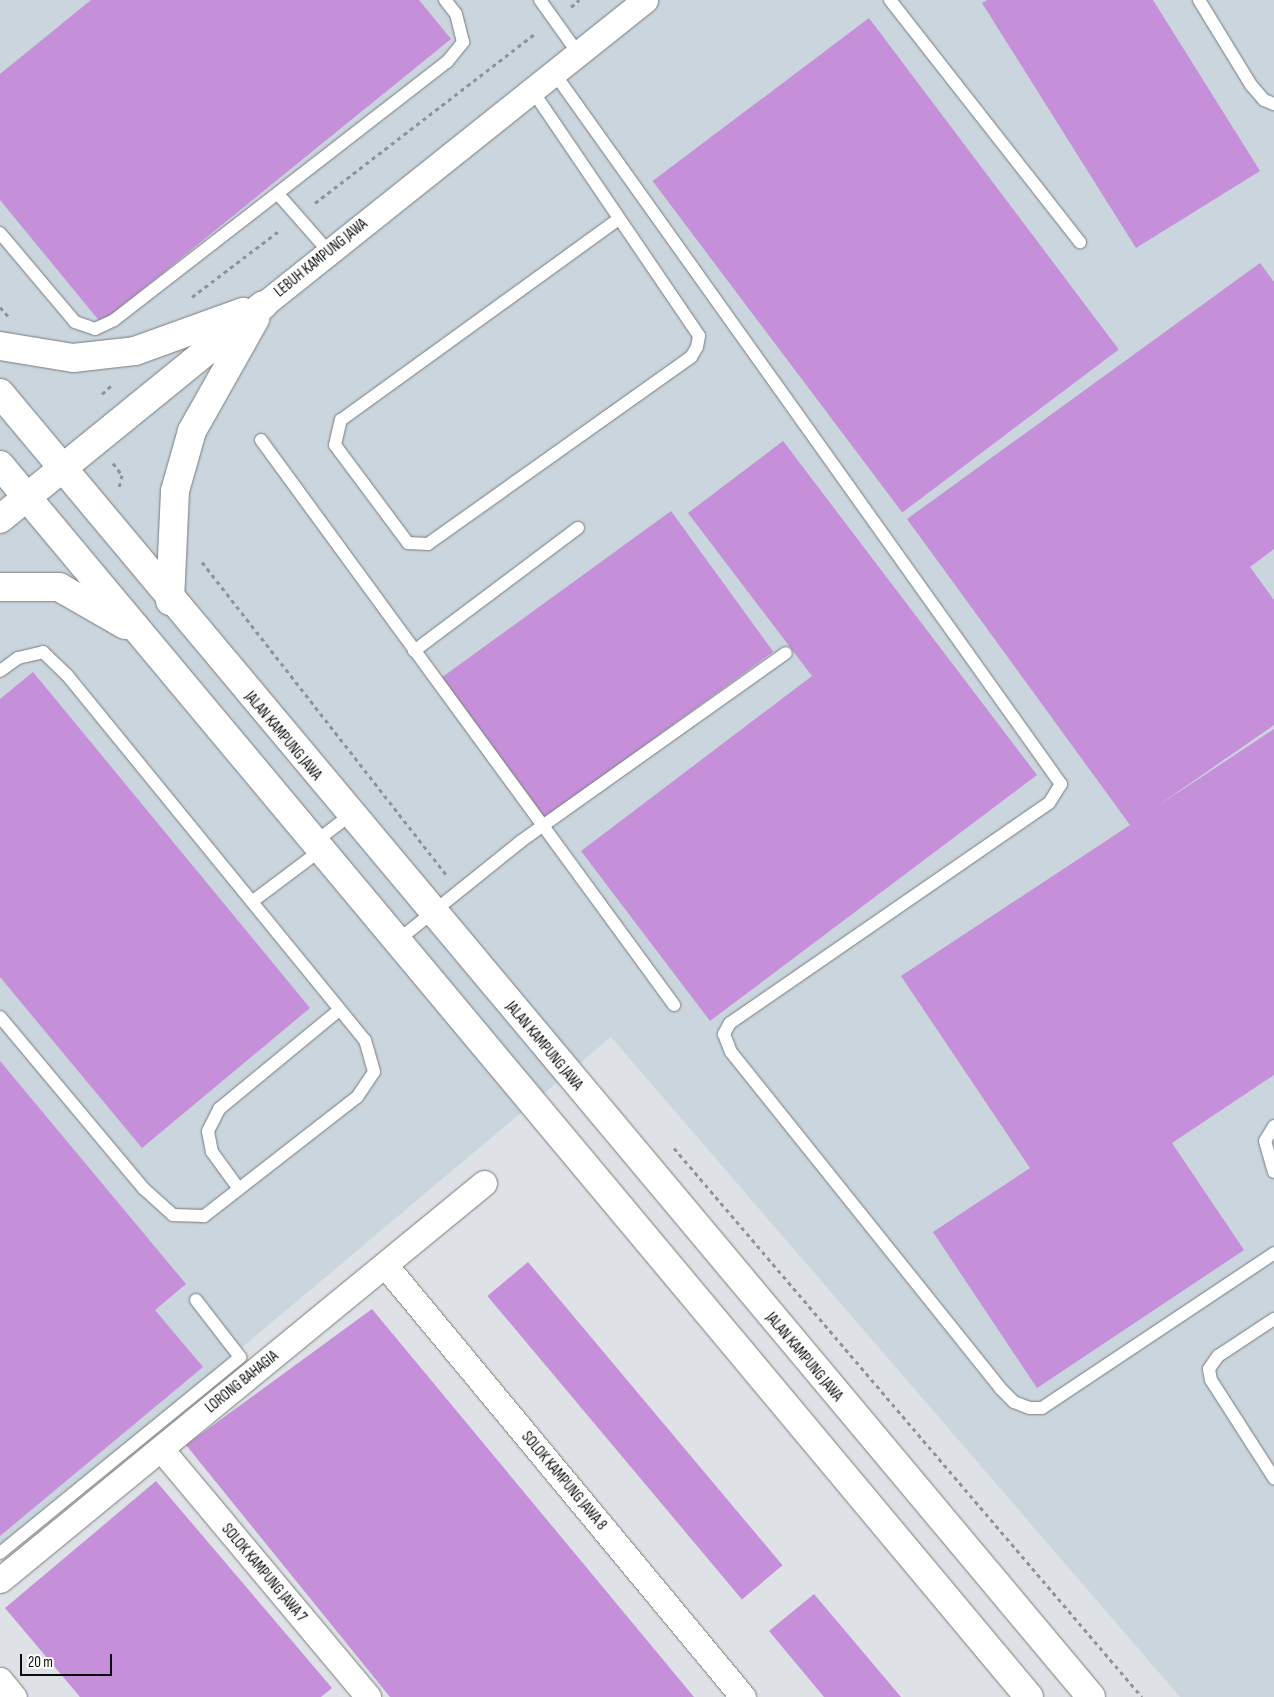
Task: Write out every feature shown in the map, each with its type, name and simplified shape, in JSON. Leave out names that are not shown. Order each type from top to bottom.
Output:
[{"type":"street","name":"LEBUH KAMPUNG JAWA","points":[[0,519],[532,90],[552,70],[578,53],[645,0]]},
{"type":"street","points":[[0,346],[73,358],[134,351],[264,305]]},
{"type":"street","points":[[170,601],[175,491],[192,431],[264,305]]},
{"type":"street","name":"JALAN KAMPUNG JAWA","points":[[0,393],[170,601],[1091,1697]]},
{"type":"street","points":[[0,465],[1029,1697]]},
{"type":"street","points":[[0,588],[58,587],[142,635]]},
{"type":"street","name":"LORONG BAHAGIA","points":[[0,1580],[484,1183]]},
{"type":"street","name":"SOLOK KAMPUNG JAWA 8","points":[[385,1265],[743,1697]]},
{"type":"street","name":"SOLOK KAMPUNG JAWA 7","points":[[161,1448],[368,1697]]},
{"type":"street","points":[[0,1680],[14,1697]]},
{"type":"lane","points":[[0,233],[75,322],[95,329],[278,194],[447,62],[463,42],[456,14],[445,0]]},
{"type":"lane","points":[[540,0],[578,53]]},
{"type":"lane","points":[[890,0],[1080,242]]},
{"type":"lane","points":[[1199,0],[1251,84],[1264,100],[1274,104]]},
{"type":"lane","points":[[552,70],[1061,784],[1049,803],[730,1022],[724,1034],[731,1052],[1000,1388],[1014,1402],[1030,1408],[1042,1408],[1274,1253]]},
{"type":"lane","points":[[532,90],[699,336],[691,358],[428,544],[408,543],[335,445],[340,420],[619,219]]},
{"type":"lane","points":[[278,194],[329,252]]},
{"type":"lane","points":[[261,440],[541,828],[674,1005]]},
{"type":"lane","points":[[414,651],[578,528]]},
{"type":"lane","points":[[0,671],[18,658],[43,652],[67,674],[253,901],[338,1011],[365,1040],[374,1072],[357,1097],[204,1216],[173,1215],[144,1189],[0,1017]]},
{"type":"lane","points":[[397,941],[459,890],[541,828],[786,653]]},
{"type":"lane","points":[[253,901],[318,846],[350,814]]},
{"type":"lane","points":[[239,1189],[212,1152],[208,1130],[219,1109],[338,1011]]},
{"type":"lane","points":[[1274,1126],[1265,1141],[1274,1172]]},
{"type":"lane","points":[[0,1553],[240,1357],[196,1300]]},
{"type":"lane","points":[[1274,1319],[1218,1356],[1209,1369],[1211,1380],[1274,1478]]},
{"type":"path","points":[[189,299],[579,0]]},
{"type":"path","points":[[96,400],[116,381]]},
{"type":"path","points":[[118,492],[122,475]]},
{"type":"path","points":[[172,548],[194,551],[459,890]]},
{"type":"path","points":[[672,1146],[1142,1697]]},
{"type":"shaded area","points":[[0,0],[1274,0],[1274,1697],[1180,1697],[611,1037],[0,1551]]},
{"type":"building","points":[[91,0],[419,0],[451,39],[101,323],[0,200],[0,74]]},
{"type":"building","points":[[987,0],[1153,0],[1260,171],[1136,248],[982,3]]},
{"type":"building","points":[[869,18],[1119,349],[902,513],[653,181]]},
{"type":"building","points":[[1260,263],[1274,282],[1274,549],[1250,567],[1274,600],[1274,725],[1156,807],[1274,729],[1274,1075],[1172,1143],[1244,1250],[1037,1388],[933,1232],[1030,1168],[901,976],[1130,825],[907,519]]},
{"type":"building","points":[[783,441],[1037,775],[710,1021],[581,851],[812,676],[688,513]]},
{"type":"building","points":[[671,511],[773,652],[544,818],[442,677]]},
{"type":"building","points":[[33,672],[310,1008],[142,1148],[0,977],[0,699]]},
{"type":"building","points":[[0,1061],[186,1284],[155,1310],[203,1367],[0,1536]]},
{"type":"building","points":[[528,1262],[783,1565],[742,1599],[487,1296]]},
{"type":"building","points":[[372,1309],[694,1697],[390,1697],[186,1445]]},
{"type":"building","points":[[156,1481],[332,1688],[321,1697],[80,1697],[5,1608]]},
{"type":"building","points":[[814,1594],[901,1697],[824,1697],[769,1631]]}]
